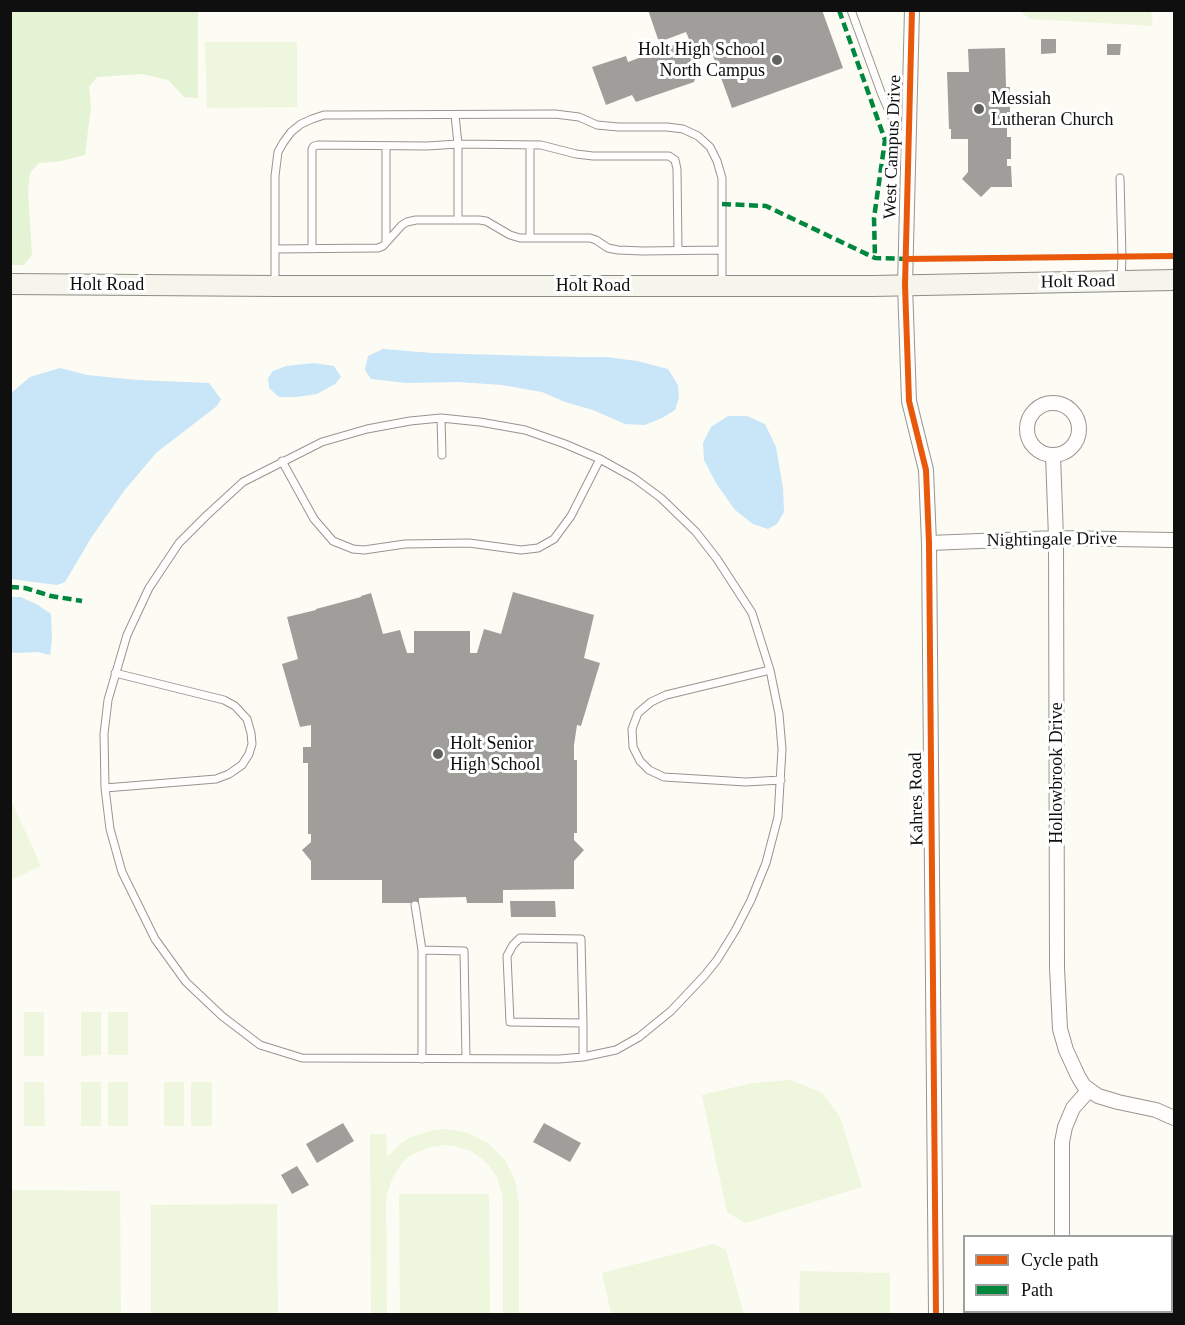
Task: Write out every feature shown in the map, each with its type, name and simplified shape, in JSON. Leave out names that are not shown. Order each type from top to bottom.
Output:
[{"type":"main road","name":"Holt Road","points":[[10,284],[905,285],[1174,280]]},
{"type":"street","name":"West Campus Drive","points":[[905,285],[912,10]]},
{"type":"street","name":"Kahres Road","points":[[905,285],[909,401],[926,470],[929,543],[936,1314]]},
{"type":"street","name":"Hollowbrook Drive","points":[[1053,455],[1056,538],[1057,956],[1060,1029],[1077,1076],[1087,1088]]},
{"type":"street","name":"Nightingale Drive","points":[[929,543],[1056,538],[1174,540]]},
{"type":"street","points":[[1062,1235],[1062,1142],[1073,1108],[1087,1088],[1098,1096],[1156,1110],[1174,1118]]},
{"type":"lane","points":[[851,10],[882,95],[903,144],[909,152]]},
{"type":"lane","points":[[275,286],[274,176],[278,152],[291,132],[301,124],[324,115],[555,114],[579,117],[597,125],[667,126],[683,129],[698,136],[710,147],[717,160],[722,178],[722,285]]},
{"type":"lane","points":[[455,115],[458,144],[458,220]]},
{"type":"lane","points":[[312,249],[312,149],[314,146],[458,144],[530,145],[576,154],[669,156],[675,160],[676,169],[678,251]]},
{"type":"lane","points":[[530,145],[530,238]]},
{"type":"lane","points":[[386,146],[387,242]]},
{"type":"lane","points":[[1120,178],[1121,282]]},
{"type":"lane","points":[[275,249],[378,248],[407,222],[458,220],[486,221],[510,236],[590,238],[608,248],[618,250],[722,250]]},
{"type":"lane","points":[[441,418],[442,455]]},
{"type":"lane","points":[[441,418],[480,422],[525,430],[600,459],[634,478],[661,498],[696,532],[752,612],[770,670],[779,714],[782,749],[778,817],[766,863],[735,932],[705,975],[671,1011],[639,1037],[616,1050],[559,1059],[302,1058],[260,1045],[222,1016],[186,982],[155,939],[122,872],[110,829],[105,788],[104,734],[108,700],[127,635],[149,588],[179,543],[243,482],[322,442],[367,429],[441,418]]},
{"type":"lane","points":[[282,461],[314,519],[333,542],[364,550],[405,544],[469,543],[521,550],[538,548],[554,539],[572,516],[600,459]]},
{"type":"lane","points":[[770,670],[666,694],[651,702],[638,713],[632,729],[633,747],[640,761],[650,770],[664,777],[746,782],[781,780]]},
{"type":"lane","points":[[105,788],[216,778],[229,774],[242,765],[252,744],[247,719],[235,706],[224,700],[115,673]]},
{"type":"lane","points":[[415,905],[422,950],[422,1059]]},
{"type":"lane","points":[[583,1023],[510,1022],[507,956],[520,938],[582,939],[583,1023],[583,1057]]},
{"type":"lane","points":[[422,950],[464,951],[466,1058]]},
{"type":"green space","points":[[10,11],[198,11],[198,98],[184,97],[168,80],[142,74],[97,77],[89,87],[91,107],[85,155],[39,163],[30,173],[28,192],[32,255],[24,265],[11,265]]},
{"type":"green space","points":[[1020,11],[1151,11],[1153,26],[1030,19]]},
{"type":"green space","points":[[205,42],[297,42],[297,107],[207,108]]},
{"type":"green space","points":[[10,798],[41,866],[11,880],[10,880]]},
{"type":"green space","points":[[24,1012],[44,1012],[44,1056],[24,1056]]},
{"type":"green space","points":[[81,1012],[101,1012],[101,1055],[81,1056]]},
{"type":"green space","points":[[108,1012],[128,1012],[128,1055],[108,1055]]},
{"type":"green space","points":[[791,1080],[822,1093],[840,1117],[862,1187],[745,1223],[727,1212],[702,1095],[752,1083]]},
{"type":"green space","points":[[24,1082],[44,1082],[45,1126],[24,1126]]},
{"type":"green space","points":[[81,1082],[101,1082],[101,1126],[81,1126]]},
{"type":"green space","points":[[108,1082],[128,1082],[128,1126],[108,1126]]},
{"type":"green space","points":[[164,1082],[184,1082],[184,1126],[164,1126]]},
{"type":"green space","points":[[191,1082],[212,1082],[212,1126],[191,1126]]},
{"type":"green space","points":[[445,1129],[468,1133],[488,1143],[505,1160],[515,1180],[519,1203],[519,1314],[503,1314],[503,1203],[497,1177],[486,1162],[471,1151],[445,1145],[427,1148],[410,1156],[393,1177],[386,1203],[387,1314],[371,1314],[370,1134],[386,1134],[387,1157],[411,1137]]},
{"type":"green space","points":[[11,1190],[120,1191],[121,1314],[11,1314]]},
{"type":"green space","points":[[399,1194],[489,1194],[490,1314],[400,1314]]},
{"type":"green space","points":[[277,1204],[278,1314],[151,1314],[151,1205]]},
{"type":"green space","points":[[714,1244],[726,1250],[744,1314],[611,1314],[602,1273]]},
{"type":"green space","points":[[800,1271],[890,1273],[890,1314],[799,1314]]},
{"type":"water","points":[[383,349],[432,353],[606,357],[637,361],[668,369],[678,385],[679,398],[675,410],[662,418],[645,425],[625,424],[542,392],[502,385],[458,382],[407,383],[371,379],[365,370],[368,356]]},
{"type":"water","points":[[314,363],[334,366],[341,377],[335,384],[317,394],[279,397],[269,388],[268,378],[273,371],[286,366]]},
{"type":"water","points":[[60,368],[87,375],[209,383],[221,399],[217,406],[156,453],[124,491],[91,538],[65,582],[57,585],[11,579],[10,394],[30,377]]},
{"type":"water","points":[[728,416],[747,416],[765,424],[776,447],[783,488],[784,512],[777,524],[768,529],[753,524],[735,510],[716,483],[704,460],[703,443],[711,427]]},
{"type":"water","points":[[11,597],[21,597],[51,614],[50,655],[38,652],[11,652]]},
{"type":"building","name":"Holt High School North Campus","points":[[648,10],[822,10],[843,68],[732,108],[708,42],[700,45],[703,49],[698,51],[700,56],[695,57],[696,62],[692,63],[696,76],[694,82],[636,102],[632,95],[606,105],[592,67],[626,56],[628,62],[689,39],[686,32],[659,42]]},
{"type":"building","points":[[1041,39],[1056,39],[1056,53],[1041,54]]},
{"type":"building","points":[[1107,44],[1121,44],[1120,55],[1107,55]]},
{"type":"building","name":"Messiah Lutheran Church","points":[[1005,48],[1006,87],[1010,87],[1010,93],[1023,93],[1024,105],[1010,105],[1010,112],[1007,112],[1007,137],[1011,137],[1011,159],[1007,159],[1007,166],[1011,166],[1012,187],[991,187],[981,197],[962,179],[968,172],[968,139],[951,139],[947,72],[969,72],[968,49]]},
{"type":"building","name":"Holt Senior High School","points":[[513,592],[594,615],[584,658],[600,663],[581,726],[577,725],[574,745],[574,760],[577,760],[577,833],[574,833],[574,840],[584,850],[574,861],[574,889],[503,890],[503,903],[467,903],[466,897],[419,898],[419,903],[382,903],[382,880],[311,880],[311,861],[302,850],[311,842],[311,834],[308,834],[308,763],[303,763],[303,747],[311,747],[311,725],[300,727],[282,664],[298,659],[287,617],[371,593],[383,634],[400,630],[407,653],[414,653],[414,631],[470,631],[470,653],[477,653],[484,629],[501,634]]},
{"type":"building","points":[[510,901],[555,901],[556,917],[511,917]]},
{"type":"building","points":[[343,1123],[354,1141],[317,1163],[306,1144]]},
{"type":"building","points":[[544,1123],[581,1143],[570,1162],[533,1142]]},
{"type":"building","points":[[297,1166],[309,1185],[292,1194],[281,1175]]},
{"type":"marked path","points":[[839,10],[885,140],[874,218],[875,258]]},
{"type":"marked path","points":[[722,204],[766,206],[875,258],[911,259]]},
{"type":"marked path","points":[[10,587],[25,588],[51,596],[82,601]]},
{"type":"cycle path","points":[[912,10],[905,285],[909,401],[926,470],[929,543],[936,1314]]},
{"type":"cycle path","points":[[905,259],[1174,256]]},
{"type":"place","name":"Holt High School North Campus","points":[[777,60]]},
{"type":"place","name":"Messiah Lutheran Church","points":[[979,109]]},
{"type":"place","name":"Holt Senior High School","points":[[438,754]]}]
